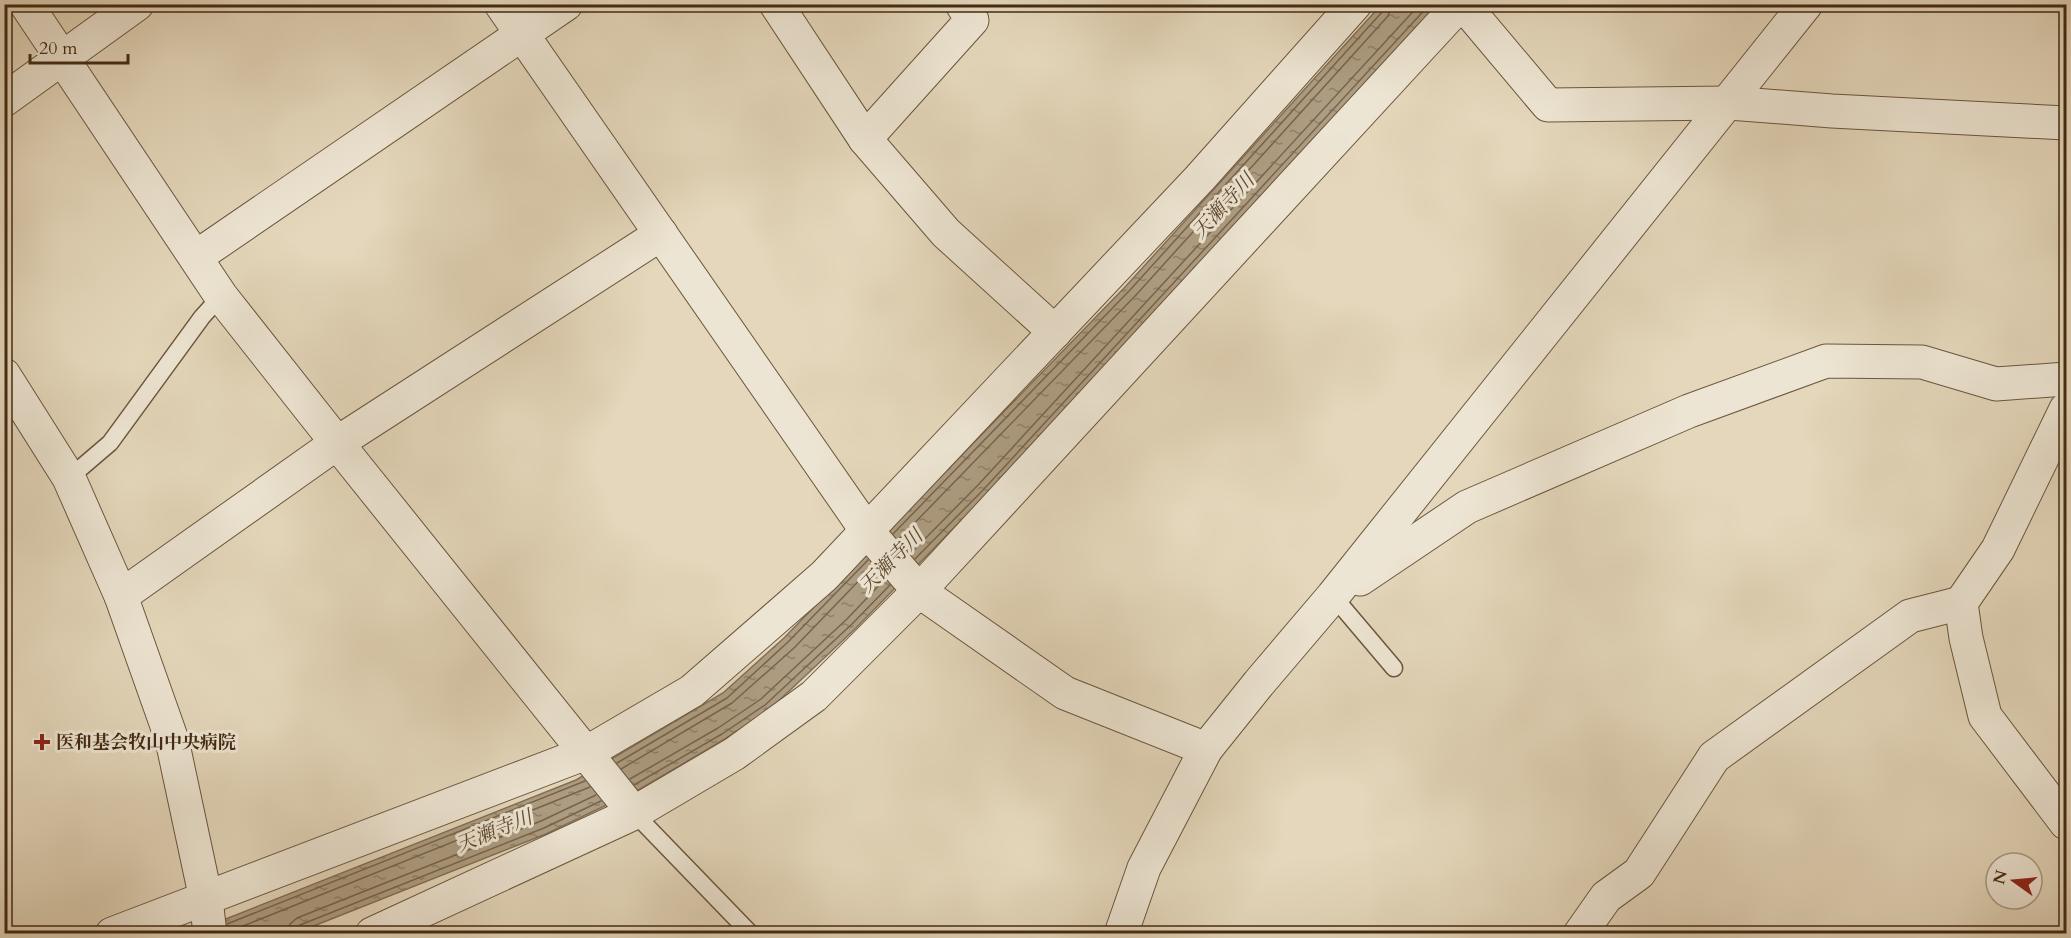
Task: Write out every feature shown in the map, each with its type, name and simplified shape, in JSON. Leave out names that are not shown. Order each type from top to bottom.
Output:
[{"type":"street","points":[[26,4],[221,296],[634,813]]},
{"type":"street","points":[[4,100],[137,4]]},
{"type":"street","points":[[501,4],[867,531],[919,591],[1065,693],[1206,749]]},
{"type":"street","points":[[196,257],[566,4]]},
{"type":"street","points":[[776,4],[865,139],[946,233],[1055,332]]},
{"type":"street","points":[[865,139],[972,20],[962,4]]},
{"type":"street","points":[[112,933],[208,916],[586,753],[692,691],[824,576],[1200,178],[1355,4]]},
{"type":"street","points":[[372,933],[634,813],[734,754],[814,696],[919,591],[1461,4],[1548,105],[1729,103],[1832,111],[2067,123]]},
{"type":"street","points":[[1121,933],[1144,868],[1206,749],[1333,596],[1806,4]]},
{"type":"street","points":[[121,596],[337,443],[661,234]]},
{"type":"street","points":[[1333,596],[1467,507],[1689,411],[1826,361],[1922,362],[1996,384],[2067,379]]},
{"type":"street","points":[[4,375],[69,478],[121,596],[172,740],[208,916]]},
{"type":"street","points":[[1580,933],[1606,897],[1639,873],[1714,757],[1910,616],[1961,603],[1998,549],[2067,409]]},
{"type":"street","points":[[1961,603],[1966,638],[1985,716],[2067,823]]},
{"type":"lane","points":[[69,478],[110,443],[202,318],[221,296]]},
{"type":"lane","points":[[1333,596],[1394,668]]},
{"type":"lane","points":[[634,813],[751,933]]},
{"type":"water","name":"天瀬寺川","points":[[1381,5],[1439,5],[988,493],[856,628],[769,710],[640,789],[546,834],[296,933],[188,934],[576,780],[723,693],[784,638],[1126,286]]},
{"type":"place","name":"医和基会牧山中央病院","points":[[42,742]]}]
